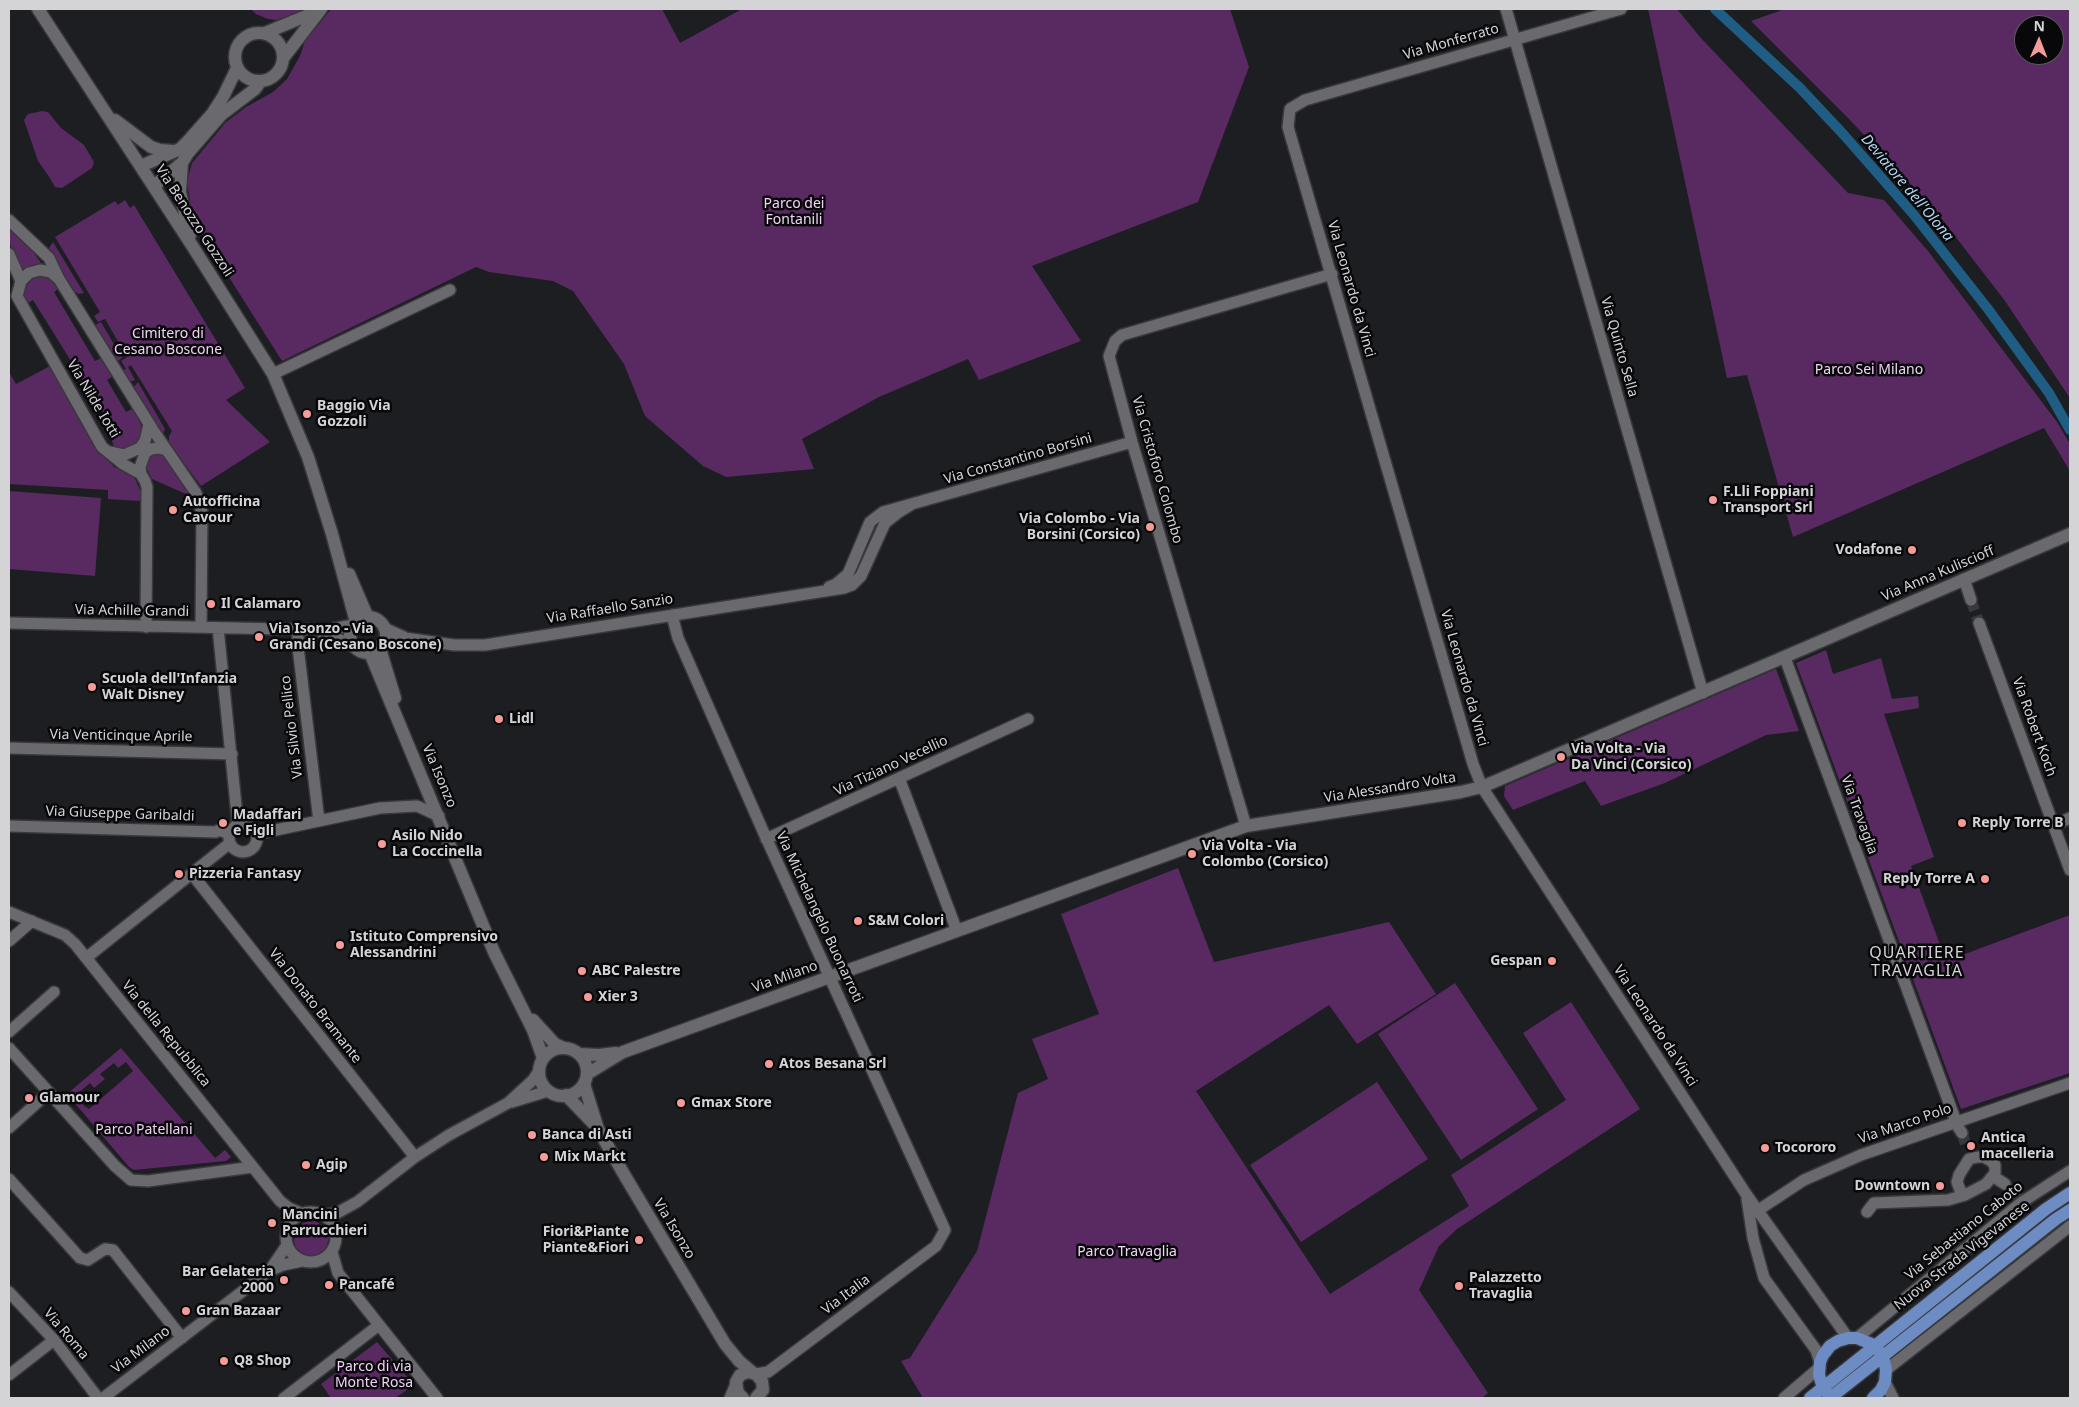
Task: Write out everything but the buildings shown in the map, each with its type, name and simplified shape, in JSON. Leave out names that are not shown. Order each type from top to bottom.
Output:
[{"type":"main road","name":"Nuova Strada Vigevanese","points":[[1829,1396],[1874,1345],[2046,1209],[2070,1193]]},
{"type":"main road","name":"Nuova Strada Vigevanese","points":[[1810,1398],[1829,1396],[2070,1210]]},
{"type":"main road","points":[[1829,1396],[1819,1365],[1830,1346],[1852,1338],[1874,1345],[1883,1356],[1886,1376],[1881,1390],[1873,1398]]},
{"type":"street","name":"Via Benozzo Gozzoli","points":[[38,9],[154,186],[273,374],[308,457],[359,622]]},
{"type":"street","points":[[140,166],[175,151],[189,140],[212,114],[223,97],[237,68],[235,56],[240,42],[252,34],[265,33],[320,9]]},
{"type":"street","points":[[154,186],[182,163],[188,153],[221,116],[255,89],[261,81],[276,75],[284,58],[320,9]]},
{"type":"street","name":"Via Quinto Sella","points":[[1506,9],[1703,692]]},
{"type":"street","name":"Via Monferrato","points":[[1290,110],[1305,100],[1621,9]]},
{"type":"street","points":[[265,33],[278,41],[284,58]]},
{"type":"street","points":[[237,68],[248,78],[261,81]]},
{"type":"street","name":"Via Leonardo da Vinci","points":[[1290,110],[1288,127],[1473,764],[1482,787],[1746,1194],[1852,1338]]},
{"type":"street","points":[[107,115],[151,147],[175,151]]},
{"type":"street","points":[[182,163],[180,192],[193,247]]},
{"type":"street","points":[[9,220],[49,258],[149,424],[190,482],[200,502],[202,512],[200,627]]},
{"type":"street","name":"Via Nilde Iotti","points":[[9,254],[17,296],[102,447],[123,464],[142,474]]},
{"type":"street","points":[[16,284],[29,273],[40,270],[51,272],[60,279]]},
{"type":"street","name":"Via Cristoforo Colombo","points":[[1246,826],[1132,442],[1109,356],[1115,341],[1122,335],[1332,274]]},
{"type":"street","points":[[273,374],[450,290]]},
{"type":"street","points":[[107,451],[124,455],[140,448],[146,441],[149,424]]},
{"type":"street","name":"Via Constantino Borsini","points":[[820,591],[836,584],[848,574],[870,522],[883,512],[1132,442]]},
{"type":"street","points":[[146,627],[147,487],[142,474],[141,459],[145,453],[159,448],[166,450]]},
{"type":"street","name":"Via Anna Kuliscioff","points":[[1818,643],[2070,534]]},
{"type":"street","points":[[1964,579],[1971,600]]},
{"type":"street","name":"Via Raffaello Sanzio","points":[[384,628],[405,638],[448,644],[485,645],[820,591]]},
{"type":"street","name":"Via Michelangelo Buonarroti","points":[[672,615],[678,638],[766,839],[945,1230]]},
{"type":"street","points":[[377,621],[384,628],[385,636],[378,648],[360,652],[353,645],[350,635],[359,622],[377,621]]},
{"type":"street","name":"Via Achille Grandi","points":[[9,623],[315,630],[340,629],[359,622]]},
{"type":"street","name":"Via Robert Koch","points":[[1979,623],[2070,870]]},
{"type":"street","points":[[86,958],[192,874],[230,838],[238,825],[218,628]]},
{"type":"street","name":"Via Silvio Pellico","points":[[298,630],[298,647],[319,821]]},
{"type":"street","name":"Via Achille Grandi","points":[[315,630],[353,645]]},
{"type":"street","name":"Via Raffaello Sanzio","points":[[378,648],[405,638]]},
{"type":"street","name":"Via Alessandro Volta","points":[[957,931],[1246,826],[1482,787],[1818,643]]},
{"type":"street","name":"Via Isonzo","points":[[378,648],[391,681],[401,725],[494,952],[533,1030],[543,1058]]},
{"type":"street","name":"Via Travaglia","points":[[1785,658],[1959,1128]]},
{"type":"street","name":"Via Tiziano Vecellio","points":[[766,839],[1028,719]]},
{"type":"street","name":"Via Venticinque Aprile","points":[[9,748],[232,754]]},
{"type":"street","points":[[900,778],[957,931]]},
{"type":"street","points":[[257,834],[380,808],[410,805],[424,808],[439,816]]},
{"type":"street","points":[[2054,825],[2070,818]]},
{"type":"street","points":[[230,838],[233,848],[244,852],[255,846],[257,834],[250,826],[238,825]]},
{"type":"street","name":"Via Giuseppe Garibaldi","points":[[9,826],[216,832],[219,830],[230,838]]},
{"type":"street","name":"Via Donato Bramante","points":[[192,874],[415,1157]]},
{"type":"street","name":"Via della Repubblica","points":[[9,912],[65,936],[86,958],[280,1201],[289,1208],[303,1214]]},
{"type":"street","points":[[9,941],[32,921]]},
{"type":"street","name":"Via Milano","points":[[579,1054],[599,1055],[623,1052],[957,931]]},
{"type":"street","points":[[9,1032],[54,992]]},
{"type":"street","name":"Via Isonzo","points":[[521,1005],[541,1030],[556,1044],[564,1048]]},
{"type":"street","points":[[9,1048],[115,1166],[131,1180],[148,1181],[253,1167]]},
{"type":"street","points":[[508,1103],[533,1080],[539,1071],[543,1058],[556,1049],[572,1050],[579,1054],[586,1066],[585,1079],[579,1090],[566,1096],[548,1091],[541,1082],[539,1071]]},
{"type":"street","name":"Via Milano","points":[[585,1079],[623,1052]]},
{"type":"street","name":"Via Isonzo","points":[[585,1079],[598,1128]]},
{"type":"street","name":"Via Marco Polo","points":[[1757,1210],[1804,1180],[1825,1170],[1906,1139],[1959,1128],[2070,1083]]},
{"type":"street","points":[[323,1215],[337,1213],[356,1202],[415,1157],[449,1135],[508,1103],[548,1091]]},
{"type":"street","points":[[9,1128],[49,1092]]},
{"type":"street","name":"Via Isonzo","points":[[566,1096],[598,1128],[725,1344],[738,1361],[754,1373]]},
{"type":"street","points":[[1867,1212],[1874,1204],[1948,1200],[1965,1195],[1974,1192],[1994,1177],[1995,1165],[1988,1158],[1968,1154],[1957,1182],[1960,1190],[1965,1195]]},
{"type":"street","name":"Via Sebastiano Caboto","points":[[1852,1338],[2020,1200],[2070,1171]]},
{"type":"street","points":[[1994,1177],[2005,1184]]},
{"type":"street","points":[[9,1178],[80,1258],[88,1260],[105,1249],[112,1250],[182,1338]]},
{"type":"street","name":"Via Leonardo da Vinci","points":[[1746,1194],[1753,1238],[1764,1278],[1816,1350],[1819,1365]]},
{"type":"street","name":"Via della Repubblica","points":[[280,1201],[288,1227]]},
{"type":"street","points":[[318,1262],[332,1252],[340,1221],[356,1202]]},
{"type":"street","points":[[336,1232],[331,1222],[323,1215],[313,1212],[303,1214],[294,1219],[288,1227],[286,1233],[287,1245],[293,1255],[302,1261],[318,1262],[338,1274],[437,1398]]},
{"type":"street","points":[[1893,1398],[1886,1376],[2070,1226]]},
{"type":"street","name":"Via Italia","points":[[754,1373],[768,1372],[936,1246],[945,1230]]},
{"type":"street","name":"Via Milano","points":[[269,1272],[287,1245]]},
{"type":"street","points":[[332,1252],[338,1274]]},
{"type":"street","name":"Via Milano","points":[[103,1398],[269,1272],[283,1265],[302,1261]]},
{"type":"street","name":"Via Roma","points":[[9,1292],[54,1340],[98,1398]]},
{"type":"street","points":[[284,1398],[379,1325]]},
{"type":"street","points":[[9,1375],[54,1340]]},
{"type":"street","name":"Via Isonzo","points":[[725,1344],[732,1363],[738,1393],[743,1398]]},
{"type":"street","points":[[1784,1398],[1819,1365]]},
{"type":"street","points":[[730,1398],[740,1375],[754,1373],[762,1381],[761,1395]]},
{"type":"green space","points":[[251,9],[308,9],[276,20],[256,14]]},
{"type":"green space","name":"Parco dei Fontanili","points":[[331,9],[662,9],[680,43],[742,9],[1230,9],[1249,67],[1198,202],[1032,266],[1081,341],[979,380],[968,359],[879,397],[802,439],[814,469],[726,477],[703,466],[645,416],[624,364],[573,291],[553,281],[489,272],[476,267],[282,361],[203,236],[191,208],[187,181],[192,163],[226,122],[246,107],[273,92],[287,79],[300,56],[305,41]]},
{"type":"green space","name":"Parco Sei Milano","points":[[1648,9],[1677,9],[1700,37],[1848,193],[1884,200],[1928,251],[2057,422],[2070,444],[2070,471],[2044,428],[1793,537],[1747,375],[1727,378]]},
{"type":"green space","points":[[1785,9],[2070,9],[2070,398],[2005,301],[1935,210],[1849,119],[1751,21]]},
{"type":"green space","points":[[42,111],[48,112],[61,128],[84,145],[94,162],[92,168],[62,188],[55,187],[38,161],[24,120],[28,114]]},
{"type":"green space","name":"Cimitero di Cesano Boscone","points":[[125,200],[130,208],[134,205],[245,388],[226,400],[270,442],[201,486],[169,443],[169,436],[172,431],[131,365],[128,367],[135,380],[129,381],[93,326],[101,322],[122,358],[118,361],[123,370],[126,369],[121,361],[127,357],[105,319],[98,322],[94,316],[100,312],[55,237],[115,201],[118,205]]},
{"type":"green space","points":[[9,225],[28,245],[44,267],[22,274],[9,242]]},
{"type":"green space","points":[[53,242],[84,293],[79,294],[72,290],[50,254],[49,248]]},
{"type":"green space","points":[[37,276],[51,277],[61,287],[54,292],[95,361],[101,358],[112,377],[107,380],[126,412],[134,408],[144,433],[133,449],[120,449],[114,446],[109,434],[114,430],[33,300],[25,305],[23,291],[31,280]]},
{"type":"green space","points":[[50,366],[98,450],[114,467],[130,474],[135,479],[141,492],[141,501],[108,499],[108,490],[9,484],[9,372],[16,384]]},
{"type":"green space","points":[[138,382],[165,429],[162,437],[133,388]]},
{"type":"green space","points":[[162,453],[192,495],[152,479],[145,465],[150,454]]},
{"type":"green space","points":[[9,491],[101,498],[95,576],[9,569]]},
{"type":"green space","points":[[1826,650],[1833,674],[1881,658],[1892,699],[1918,696],[1919,708],[1884,714],[1934,857],[1911,866],[1946,961],[2070,915],[2070,1073],[1961,1109],[1796,663]]},
{"type":"green space","points":[[1776,669],[1799,731],[1766,735],[1665,783],[1601,806],[1585,781],[1513,810],[1504,796],[1505,786]]},
{"type":"green space","name":"Parco Travaglia","points":[[1178,868],[1214,962],[1389,922],[1436,994],[1357,1044],[1329,1005],[1196,1091],[1330,1294],[1469,1206],[1451,1175],[1566,1100],[1523,1033],[1571,1002],[1640,1109],[1457,1229],[1439,1246],[1419,1290],[1488,1393],[1482,1398],[923,1398],[901,1361],[910,1358],[977,1251],[1018,1093],[1048,1079],[1032,1039],[1099,1014],[1061,914]]},
{"type":"green space","points":[[1455,983],[1538,1109],[1461,1160],[1378,1034]]},
{"type":"green space","name":"Parco Patellani","points":[[121,1048],[215,1158],[225,1150],[231,1157],[226,1161],[134,1170],[129,1167],[67,1094]],"holes":[[[126,1062],[133,1071],[89,1109],[84,1106],[76,1095],[90,1083],[94,1088],[105,1079],[100,1074],[114,1063],[118,1068]]]},
{"type":"green space","points":[[1377,1082],[1428,1159],[1301,1242],[1250,1165]]},
{"type":"green space","points":[[315,1221],[325,1227],[329,1238],[326,1249],[316,1255],[305,1255],[296,1248],[294,1242],[295,1231],[303,1223]]},
{"type":"green space","name":"Parco di via Monte Rosa","points":[[377,1342],[414,1385],[395,1398],[331,1398],[321,1384]]},
{"type":"waterway","name":"Deviatore dell'Olona","points":[[1715,9],[1800,88],[1914,215],[1988,309],[2049,393],[2070,430]]},
{"type":"tunnel","points":[[1971,600],[1979,623]]},
{"type":"tunnel","points":[[1962,1133],[1967,1149]]},
{"type":"tunnel","points":[[2005,1184],[2018,1198]]},
{"type":"place","name":"Baggio Via Gozzoli","points":[[307,414]]},
{"type":"place","name":"F.Lli Foppiani Transport Srl","points":[[1713,500]]},
{"type":"place","name":"Autofficina Cavour","points":[[173,510]]},
{"type":"place","name":"Via Colombo - Via Borsini (Corsico)","points":[[1150,527]]},
{"type":"place","name":"Vodafone","points":[[1912,550]]},
{"type":"place","name":"Il Calamaro","points":[[211,604]]},
{"type":"place","name":"Via Isonzo - Via Grandi (Cesano Boscone)","points":[[259,637]]},
{"type":"place","name":"Scuola dell'Infanzia Walt Disney","points":[[92,687]]},
{"type":"place","name":"Lidl","points":[[499,719]]},
{"type":"place","name":"Via Volta - Via Da Vinci (Corsico)","points":[[1561,757]]},
{"type":"place","name":"Madaffari e Figli","points":[[223,823]]},
{"type":"place","name":"Reply Torre B","points":[[1962,823]]},
{"type":"place","name":"Asilo Nido La Coccinella","points":[[382,844]]},
{"type":"place","name":"Via Volta - Via Colombo (Corsico)","points":[[1192,854]]},
{"type":"place","name":"Pizzeria Fantasy","points":[[179,874]]},
{"type":"place","name":"Reply Torre A","points":[[1985,879]]},
{"type":"place","name":"S&M Colori","points":[[858,921]]},
{"type":"place","name":"Istituto Comprensivo Alessandrini","points":[[340,945]]},
{"type":"place","name":"Gespan","points":[[1552,961]]},
{"type":"place","name":"ABC Palestre","points":[[582,971]]},
{"type":"place","name":"Xier 3","points":[[588,997]]},
{"type":"place","name":"Atos Besana Srl","points":[[769,1064]]},
{"type":"place","name":"Glamour","points":[[29,1098]]},
{"type":"place","name":"Gmax Store","points":[[681,1103]]},
{"type":"place","name":"Banca di Asti","points":[[532,1135]]},
{"type":"place","name":"Antica macelleria","points":[[1971,1146]]},
{"type":"place","name":"Tocororo","points":[[1765,1148]]},
{"type":"place","name":"Mix Markt","points":[[544,1157]]},
{"type":"place","name":"Agip","points":[[306,1165]]},
{"type":"place","name":"Downtown","points":[[1940,1186]]},
{"type":"place","name":"Mancini Parrucchieri","points":[[272,1223]]},
{"type":"place","name":"Fiori&Piante Piante&Fiori","points":[[639,1240]]},
{"type":"place","name":"Bar Gelateria 2000","points":[[284,1280]]},
{"type":"place","name":"Pancafé","points":[[329,1285]]},
{"type":"place","name":"Palazzetto Travaglia","points":[[1459,1286]]},
{"type":"place","name":"Gran Bazaar","points":[[186,1311]]},
{"type":"place","name":"Q8 Shop","points":[[224,1361]]},
{"type":"district","name":"QUARTIERE TRAVAGLIA","points":[[1917,962]]}]
